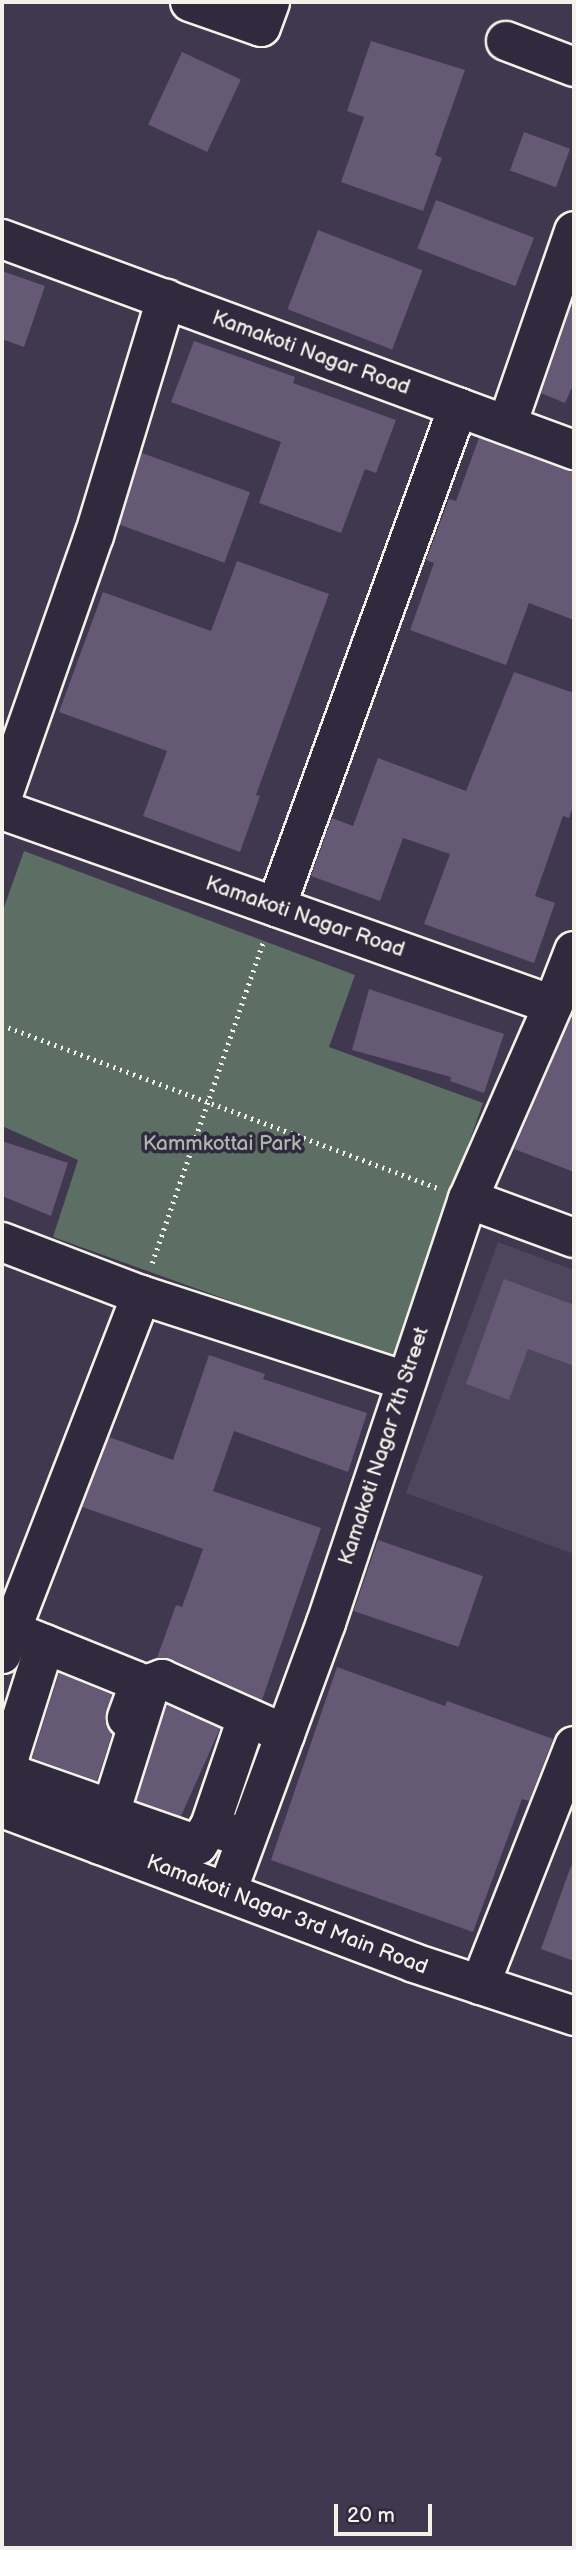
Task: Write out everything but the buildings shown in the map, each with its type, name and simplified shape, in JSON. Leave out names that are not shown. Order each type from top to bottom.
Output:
[{"type":"street","points":[[190,2],[261,27],[270,2]]},
{"type":"street","points":[[506,41],[574,67]]},
{"type":"street","points":[[507,425],[574,231]]},
{"type":"street","name":"Kamakoti Nagar Road","points":[[2,239],[574,450]]},
{"type":"street","points":[[2,798],[94,536],[166,299]]},
{"type":"street","points":[[276,907],[458,407]]},
{"type":"street","name":"Kamakoti Nagar Road","points":[[2,810],[554,1005]]},
{"type":"street","points":[[554,1005],[574,951]]},
{"type":"street","name":"Kamakoti Nagar 7th Street","points":[[227,1892],[326,1623],[468,1199],[554,1005]]},
{"type":"street","points":[[468,1199],[574,1238]]},
{"type":"street","points":[[2,1242],[141,1295],[405,1381]]},
{"type":"street","points":[[98,1825],[138,1687],[136,1681],[45,1644],[6,1642],[141,1295]]},
{"type":"street","points":[[45,1644],[9,1758],[11,1770],[98,1825],[198,1845],[210,1826],[247,1718]]},
{"type":"street","points":[[98,1825],[151,1683],[162,1679],[285,1734]]},
{"type":"street","points":[[480,1985],[574,1746]]},
{"type":"street","name":"Kamakoti Nagar 3rd Main Road","points":[[2,1808],[98,1825],[227,1892],[414,1964],[574,2016]]},
{"type":"street","points":[[210,1826],[245,1839]]},
{"type":"path","points":[[141,1295],[276,907]]},
{"type":"path","points":[[2,1025],[468,1199]]},
{"type":"shaded area","points":[[498,1242],[574,1270],[574,1554],[406,1493]]},
{"type":"green space","name":"Kammkottai Park","points":[[24,851],[355,975],[329,1047],[483,1103],[392,1359],[53,1237],[78,1160],[2,1126],[2,913]]}]
